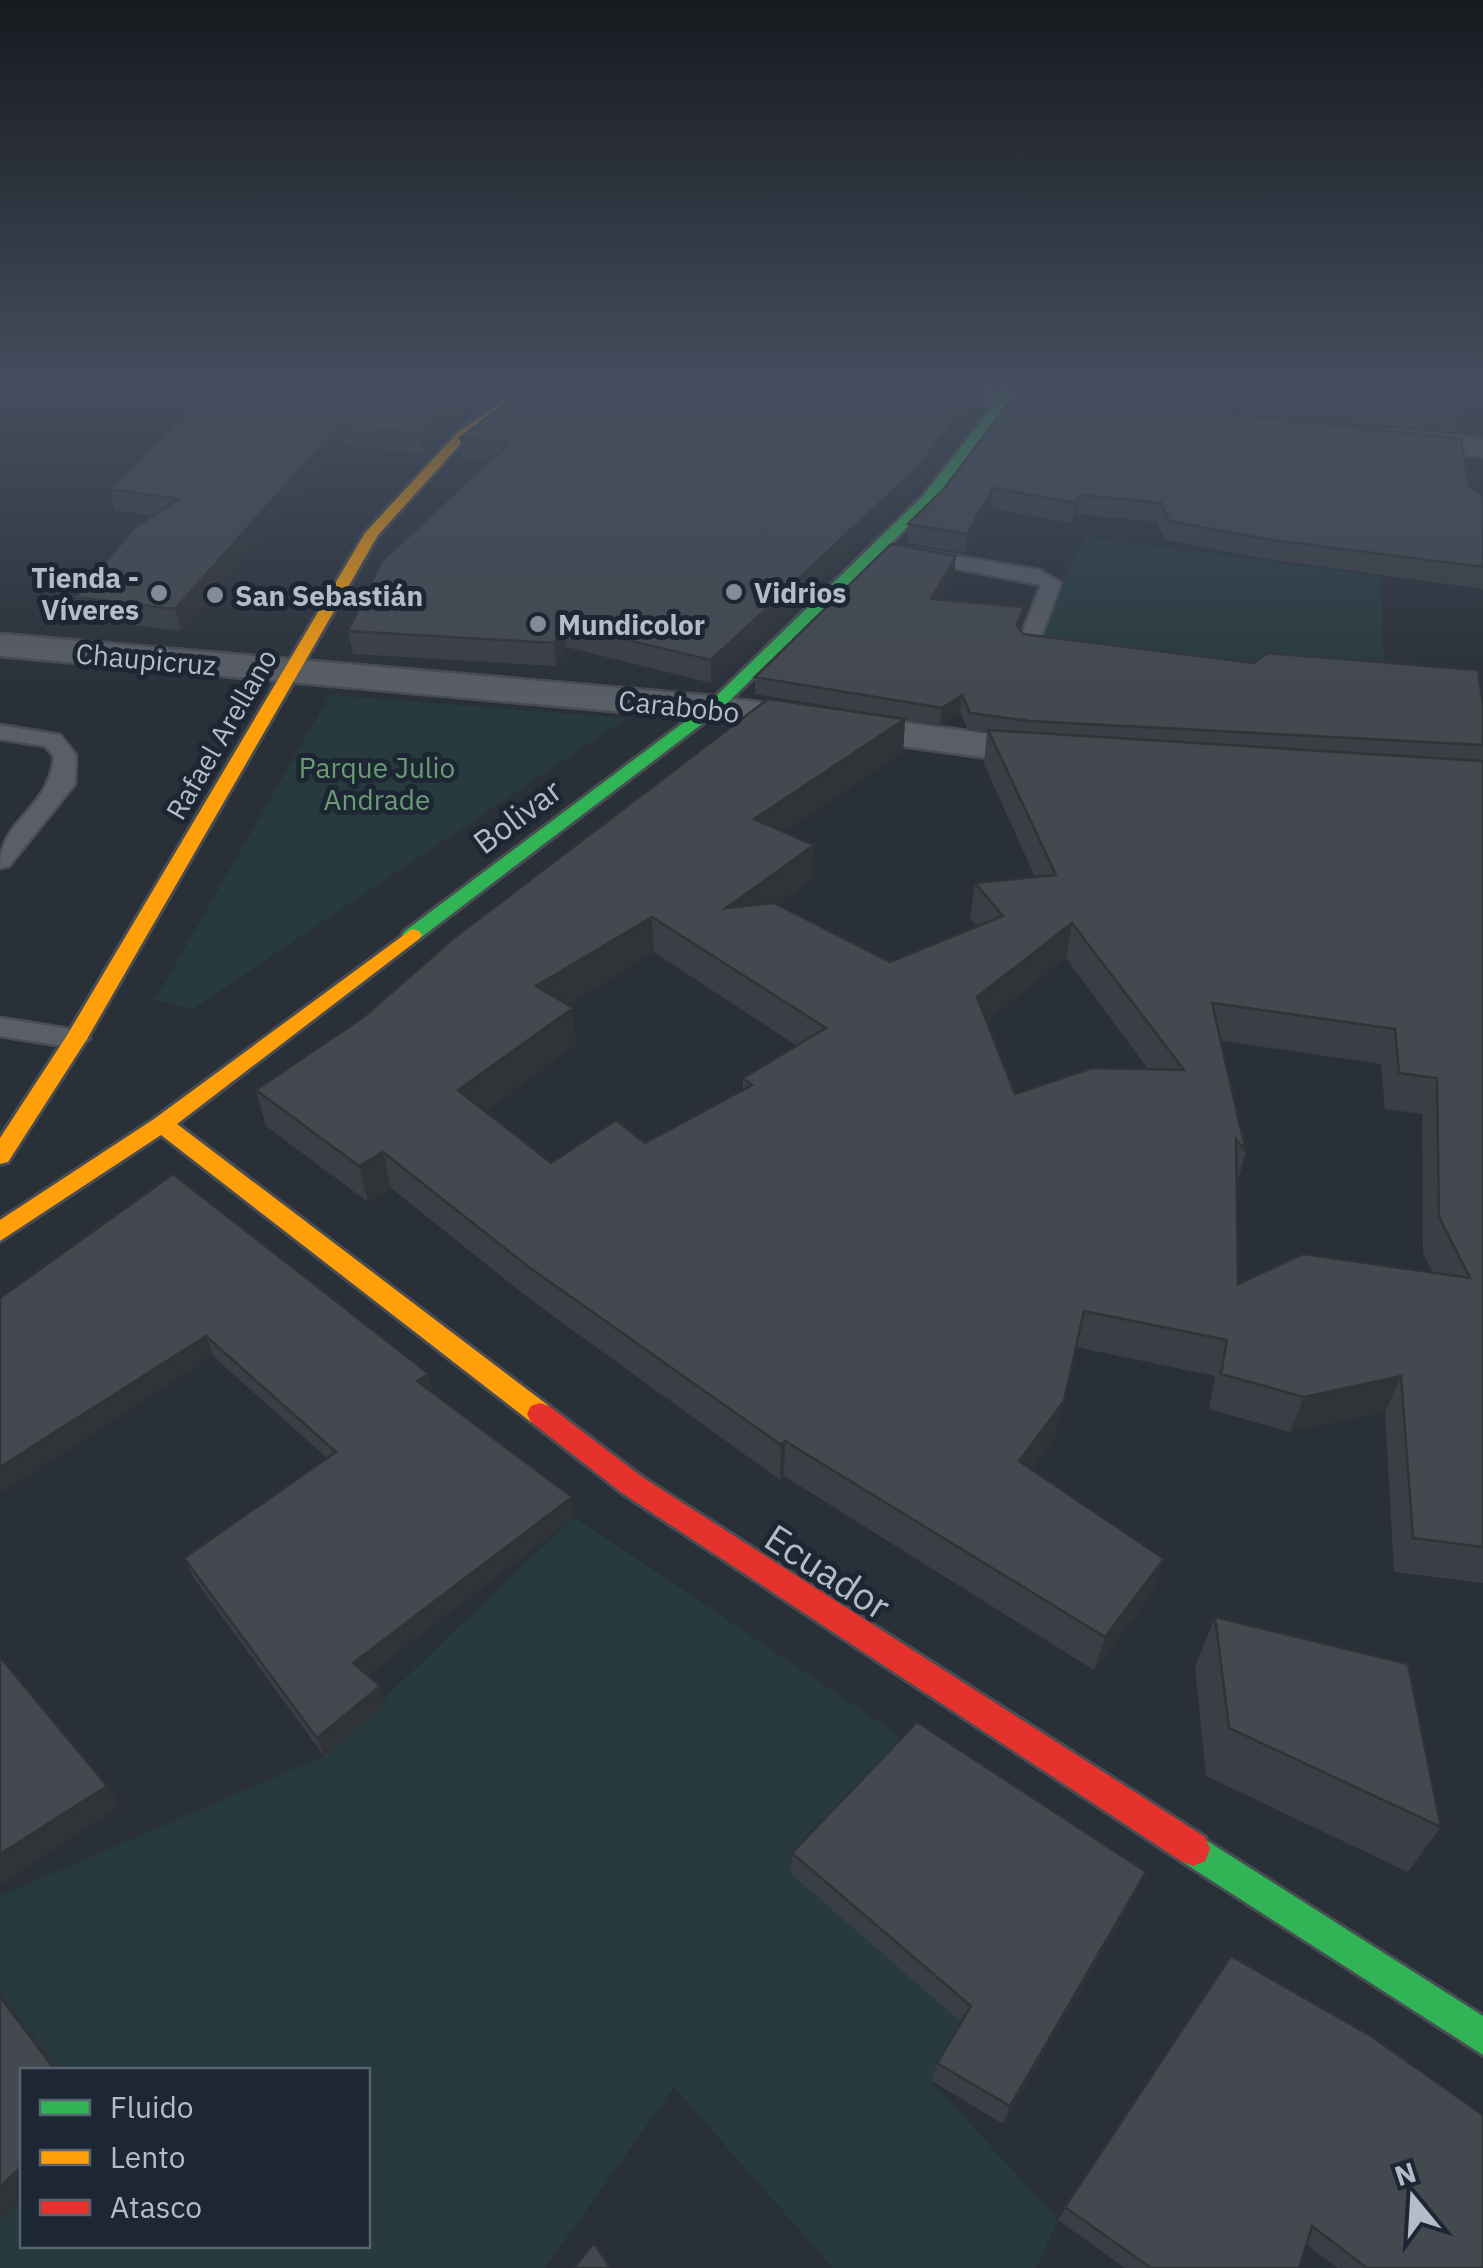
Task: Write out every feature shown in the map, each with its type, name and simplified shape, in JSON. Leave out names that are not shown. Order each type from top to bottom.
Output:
[{"type":"main road","name":"Rafael Arellano","points":[[0,1156],[76,1039],[372,533],[412,489]]},
{"type":"main road","name":"Bolivar","points":[[0,1232],[162,1124],[713,708],[935,489]]},
{"type":"main road","name":"Ecuador","points":[[162,1124],[632,1485],[1483,2037]]},
{"type":"street","name":"Chaupicruz","points":[[0,645],[292,673]]},
{"type":"street","name":"Carabobo","points":[[292,673],[713,708],[1026,754],[1105,758]]},
{"type":"lane","points":[[877,548],[1039,576],[1051,583],[1028,643],[1081,650]]},
{"type":"lane","points":[[0,732],[52,740],[65,755],[63,784],[0,861]]},
{"type":"lane","points":[[0,1027],[76,1039]]},
{"type":"green space","points":[[1084,537],[1381,576],[1384,677],[1034,640]]},
{"type":"green space","name":"Parque Julio Andrade","points":[[330,695],[627,718],[192,1009],[155,1000]]},
{"type":"green space","points":[[574,1517],[913,1745],[791,1874],[965,2025],[932,2082],[1058,2220],[1036,2268],[833,2268],[674,2087],[545,2268],[0,2268],[0,2221],[20,2202],[20,2248],[370,2248],[370,2068],[58,2068],[0,1991],[0,1896],[324,1756]]},
{"type":"building","points":[[110,489],[282,489],[175,609],[76,597],[135,527],[179,499]]},
{"type":"building","points":[[460,489],[895,489],[711,660],[564,625],[554,643],[348,631],[382,561]]},
{"type":"building","points":[[993,489],[967,534],[908,524],[943,490]]},
{"type":"building","points":[[998,489],[1472,489],[1483,495],[1483,567],[1265,539],[1169,521],[1161,503],[1080,495],[1074,503]]},
{"type":"building","points":[[891,544],[956,556],[931,599],[1024,607],[1017,625],[1023,634],[1254,663],[1268,653],[1478,670],[1483,745],[1029,721],[970,713],[962,695],[942,708],[755,677]]},
{"type":"building","points":[[768,699],[905,719],[754,819],[814,845],[726,908],[774,903],[890,962],[1003,916],[975,883],[1056,875],[988,730],[1483,761],[1483,1547],[1413,1538],[1401,1376],[1304,1397],[1221,1374],[1227,1340],[1084,1311],[1064,1401],[1019,1461],[1164,1559],[1105,1637],[785,1441],[781,1445],[526,1265],[383,1152],[359,1166],[256,1090],[365,1016],[454,938]],"holes":[[[652,917],[826,1028],[743,1078],[752,1085],[645,1143],[616,1120],[551,1163],[458,1090],[573,1008],[536,986]],[[1072,923],[1184,1070],[1092,1068],[1015,1094],[977,997]],[[1212,1003],[1395,1029],[1399,1073],[1437,1078],[1439,1217],[1470,1278],[1303,1254],[1238,1284],[1236,1139],[1246,1152]]]},
{"type":"building","points":[[173,1174],[429,1374],[417,1381],[572,1497],[353,1663],[380,1686],[317,1738],[184,1558],[336,1452],[206,1336],[0,1467],[0,1298]]},
{"type":"building","points":[[1215,1617],[1408,1664],[1441,1827],[1229,1728]]},
{"type":"building","points":[[0,1657],[107,1786],[0,1854]]},
{"type":"building","points":[[917,1722],[1146,1872],[1010,2106],[937,2063],[971,2006],[792,1853]]},
{"type":"building","points":[[1231,1956],[1371,2036],[1483,2115],[1483,2268],[1367,2268],[1312,2226],[1299,2268],[1151,2268],[1065,2207]]},
{"type":"building","points":[[0,1997],[53,2068],[20,2068],[20,2168],[0,2187]]},
{"type":"building","points":[[594,2243],[610,2268],[574,2268]]},
{"type":"traffic: fast","points":[[412,935],[713,708],[936,489]]},
{"type":"traffic: fast","points":[[1193,1849],[1483,2037]]},
{"type":"traffic: slow","points":[[0,1156],[76,1039],[372,533],[413,489]]},
{"type":"traffic: slow","points":[[0,1232],[162,1124],[412,935]]},
{"type":"traffic: slow","points":[[162,1124],[540,1414]]},
{"type":"traffic: jam","points":[[540,1414],[632,1485],[1193,1849]]},
{"type":"place","name":"Vidrios","points":[[734,592]]},
{"type":"place","name":"Tienda - Víveres","points":[[159,593]]},
{"type":"place","name":"San Sebastián","points":[[215,595]]},
{"type":"place","name":"Mundicolor","points":[[538,624]]}]
